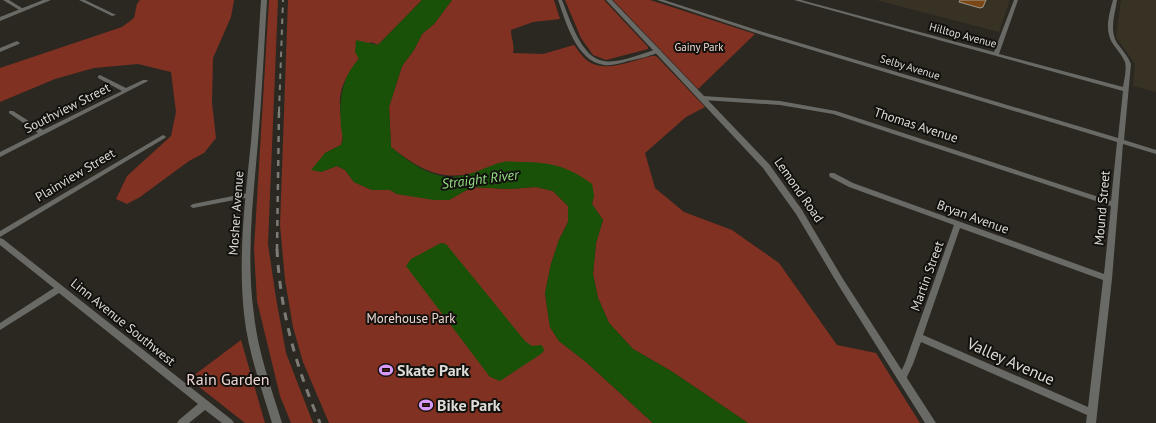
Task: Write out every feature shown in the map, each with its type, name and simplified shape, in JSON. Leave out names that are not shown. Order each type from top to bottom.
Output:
[{"type":"street","points":[[5,0],[24,10]]},
{"type":"street","points":[[0,19],[48,0]]},
{"type":"street","points":[[82,0],[114,16]]},
{"type":"street","name":"Mosher Avenue","points":[[264,0],[256,121],[248,195],[245,259],[248,314],[257,362],[278,423]]},
{"type":"street","points":[[560,0],[574,36],[590,57],[595,61],[610,63],[658,51]]},
{"type":"street","name":"Lemond Road","points":[[609,0],[750,147],[788,194],[931,423]]},
{"type":"street","name":"Selby Avenue","points":[[659,0],[761,33],[1156,152]]},
{"type":"street","name":"Hilltop Avenue","points":[[796,0],[1126,90]]},
{"type":"street","points":[[996,55],[1016,0]]},
{"type":"street","name":"Mound Street","points":[[1091,423],[1108,279],[1128,64],[1127,59],[1113,42],[1110,34],[1115,0]]},
{"type":"street","points":[[0,50],[17,43]]},
{"type":"street","points":[[100,77],[125,90]]},
{"type":"street","name":"Southview Street","points":[[0,155],[145,81]]},
{"type":"street","name":"Thomas Avenue","points":[[703,98],[787,104],[834,112],[1115,204]]},
{"type":"street","points":[[11,112],[43,133]]},
{"type":"street","name":"Plainview Street","points":[[0,234],[163,137]]},
{"type":"street","name":"Bryan Avenue","points":[[832,175],[851,185],[1108,279]]},
{"type":"street","points":[[193,206],[248,195]]},
{"type":"street","name":"Martin Street","points":[[902,378],[909,364],[958,224]]},
{"type":"street","name":"Linn Avenue Southwest","points":[[0,240],[229,423]]},
{"type":"street","points":[[0,326],[60,288]]},
{"type":"street","name":"Valley Avenue","points":[[918,337],[1092,413]]},
{"type":"street","points":[[182,423],[204,404]]},
{"type":"shaded area","points":[[876,0],[1010,0],[999,32]]},
{"type":"shaded area","points":[[1121,0],[1156,0],[1156,92],[1133,86],[1135,64],[1116,37]]},
{"type":"green space","points":[[140,0],[234,0],[231,17],[213,58],[212,103],[216,138],[204,153],[189,161],[140,197],[127,204],[116,199],[127,176],[171,136],[176,112],[171,72],[138,64],[94,68],[55,79],[0,102],[0,68],[122,27],[134,18],[137,4]]},
{"type":"green space","points":[[269,0],[278,0],[268,244],[286,353],[313,423],[291,423],[280,396],[257,301],[254,249]]},
{"type":"green space","name":"Morehouse Park","points":[[288,0],[422,0],[378,45],[371,42],[350,72],[342,88],[340,96],[343,136],[341,145],[325,153],[321,172],[337,166],[345,170],[354,182],[372,190],[390,190],[397,194],[449,200],[472,187],[509,189],[536,187],[553,191],[568,206],[568,222],[559,240],[551,264],[545,293],[550,327],[559,341],[586,362],[653,423],[329,423],[303,362],[293,327],[285,280],[280,225]]},
{"type":"green space","points":[[452,0],[554,0],[560,19],[533,22],[511,30],[514,47],[513,53],[543,54],[574,45],[588,61],[605,66],[613,66],[656,56],[705,107],[686,117],[645,153],[655,188],[684,212],[732,230],[779,263],[837,345],[876,353],[920,423],[748,423],[671,371],[633,349],[609,323],[598,298],[593,274],[596,243],[603,220],[592,204],[594,195],[478,172],[453,176],[442,175],[422,168],[391,147],[389,107],[402,66],[414,50],[422,34],[434,24]]},
{"type":"green space","points":[[565,0],[604,0],[648,47],[648,49],[606,60],[593,55],[581,38]]},
{"type":"green space","name":"Gainy Park","points":[[613,0],[650,0],[755,34],[698,89]]},
{"type":"green space","name":"Rain Garden","points":[[241,340],[265,423],[245,423],[189,379]]},
{"type":"water","name":"Straight River","points":[[422,0],[452,0],[434,24],[422,34],[414,50],[402,66],[389,107],[391,147],[414,164],[441,176],[457,177],[503,162],[531,162],[550,164],[567,169],[592,184],[594,195],[592,204],[603,220],[596,243],[593,274],[598,298],[609,323],[633,349],[671,371],[748,423],[653,423],[586,362],[559,341],[550,327],[545,293],[551,264],[559,240],[568,222],[568,206],[553,191],[536,187],[509,189],[472,187],[449,200],[434,200],[397,194],[390,190],[372,190],[354,182],[345,170],[337,166],[321,172],[311,170],[325,153],[341,145],[342,143],[340,109],[342,91],[348,74],[359,59],[355,52],[356,40],[378,45]]},
{"type":"water","points":[[441,243],[446,244],[525,341],[532,346],[541,345],[543,347],[544,351],[541,354],[500,381],[490,377],[406,266],[411,259]]},
{"type":"building","points":[[960,0],[986,0],[983,7],[980,8],[959,2]]},
{"type":"railway","points":[[279,112],[283,0]]},
{"type":"railway","points":[[277,249],[279,111]]},
{"type":"railway","points":[[277,249],[282,294],[291,338],[311,402],[320,423]]},
{"type":"place","name":"Skate Park","points":[[386,370]]},
{"type":"place","name":"Bike Park","points":[[426,405]]}]
